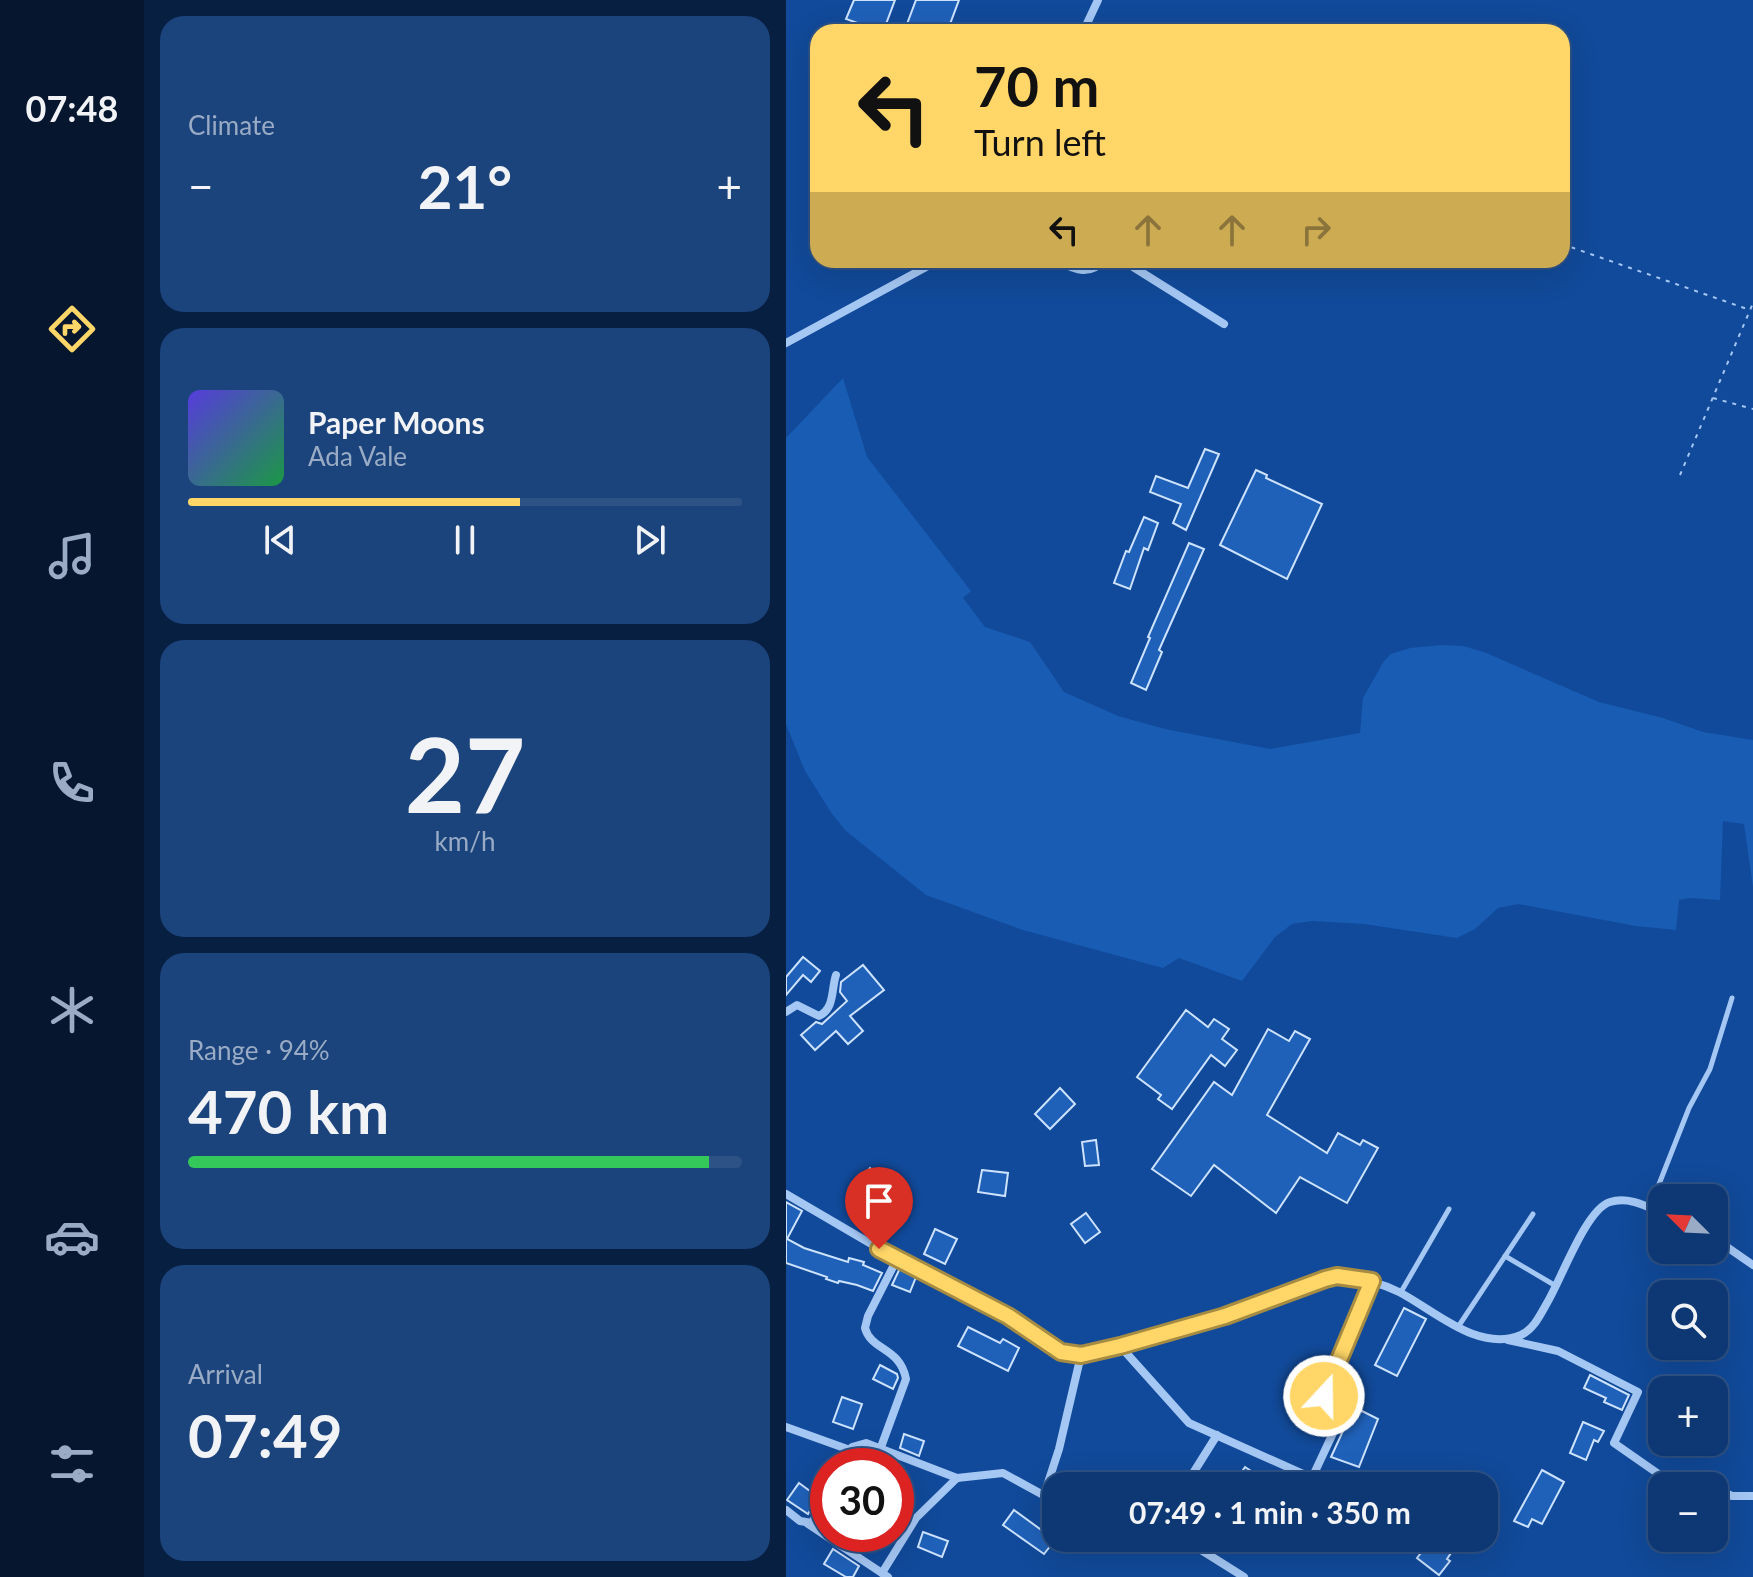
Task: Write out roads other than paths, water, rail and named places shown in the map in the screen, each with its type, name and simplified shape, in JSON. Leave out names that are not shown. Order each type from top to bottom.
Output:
[{"type":"street","points":[[1087,24],[1098,0]]},
{"type":"street","points":[[786,343],[924,268]]},
{"type":"street","points":[[1135,268],[1224,324]]},
{"type":"street","points":[[786,1012],[797,1005],[819,1016],[824,1014],[830,1006],[836,975]]},
{"type":"street","points":[[786,1194],[897,1259],[1008,1316],[1061,1352],[1081,1355],[1225,1316],[1309,1283],[1337,1276],[1372,1281],[1400,1293],[1470,1334],[1558,1351],[1638,1392],[1614,1443],[1656,1472]]},
{"type":"street","points":[[1504,1339],[1531,1329],[1588,1224],[1603,1205],[1622,1200],[1648,1206]]},
{"type":"street","points":[[1728,1248],[1753,1265]]},
{"type":"street","points":[[881,1447],[906,1379],[896,1357],[868,1337],[865,1328],[897,1259]]},
{"type":"street","points":[[1120,1346],[1189,1423],[1312,1478],[1334,1434],[1334,1425],[1325,1405],[1325,1389],[1372,1281]]},
{"type":"street","points":[[1052,1472],[1081,1355]]},
{"type":"street","points":[[786,1427],[844,1448]]},
{"type":"street","points":[[1194,1472],[1217,1435]]},
{"type":"street","points":[[852,1448],[858,1443],[881,1447],[957,1478],[1003,1473],[1042,1494]]},
{"type":"street","points":[[786,1510],[885,1575],[916,1518],[957,1478]]},
{"type":"street","points":[[1728,1494],[1753,1496]]},
{"type":"street","points":[[1204,1552],[1244,1577]]},
{"type":"lane","points":[[1659,1184],[1689,1108],[1710,1069],[1732,998]]},
{"type":"lane","points":[[1400,1293],[1449,1209]]},
{"type":"lane","points":[[1458,1328],[1533,1214]]},
{"type":"lane","points":[[1505,1256],[1557,1286]]}]
